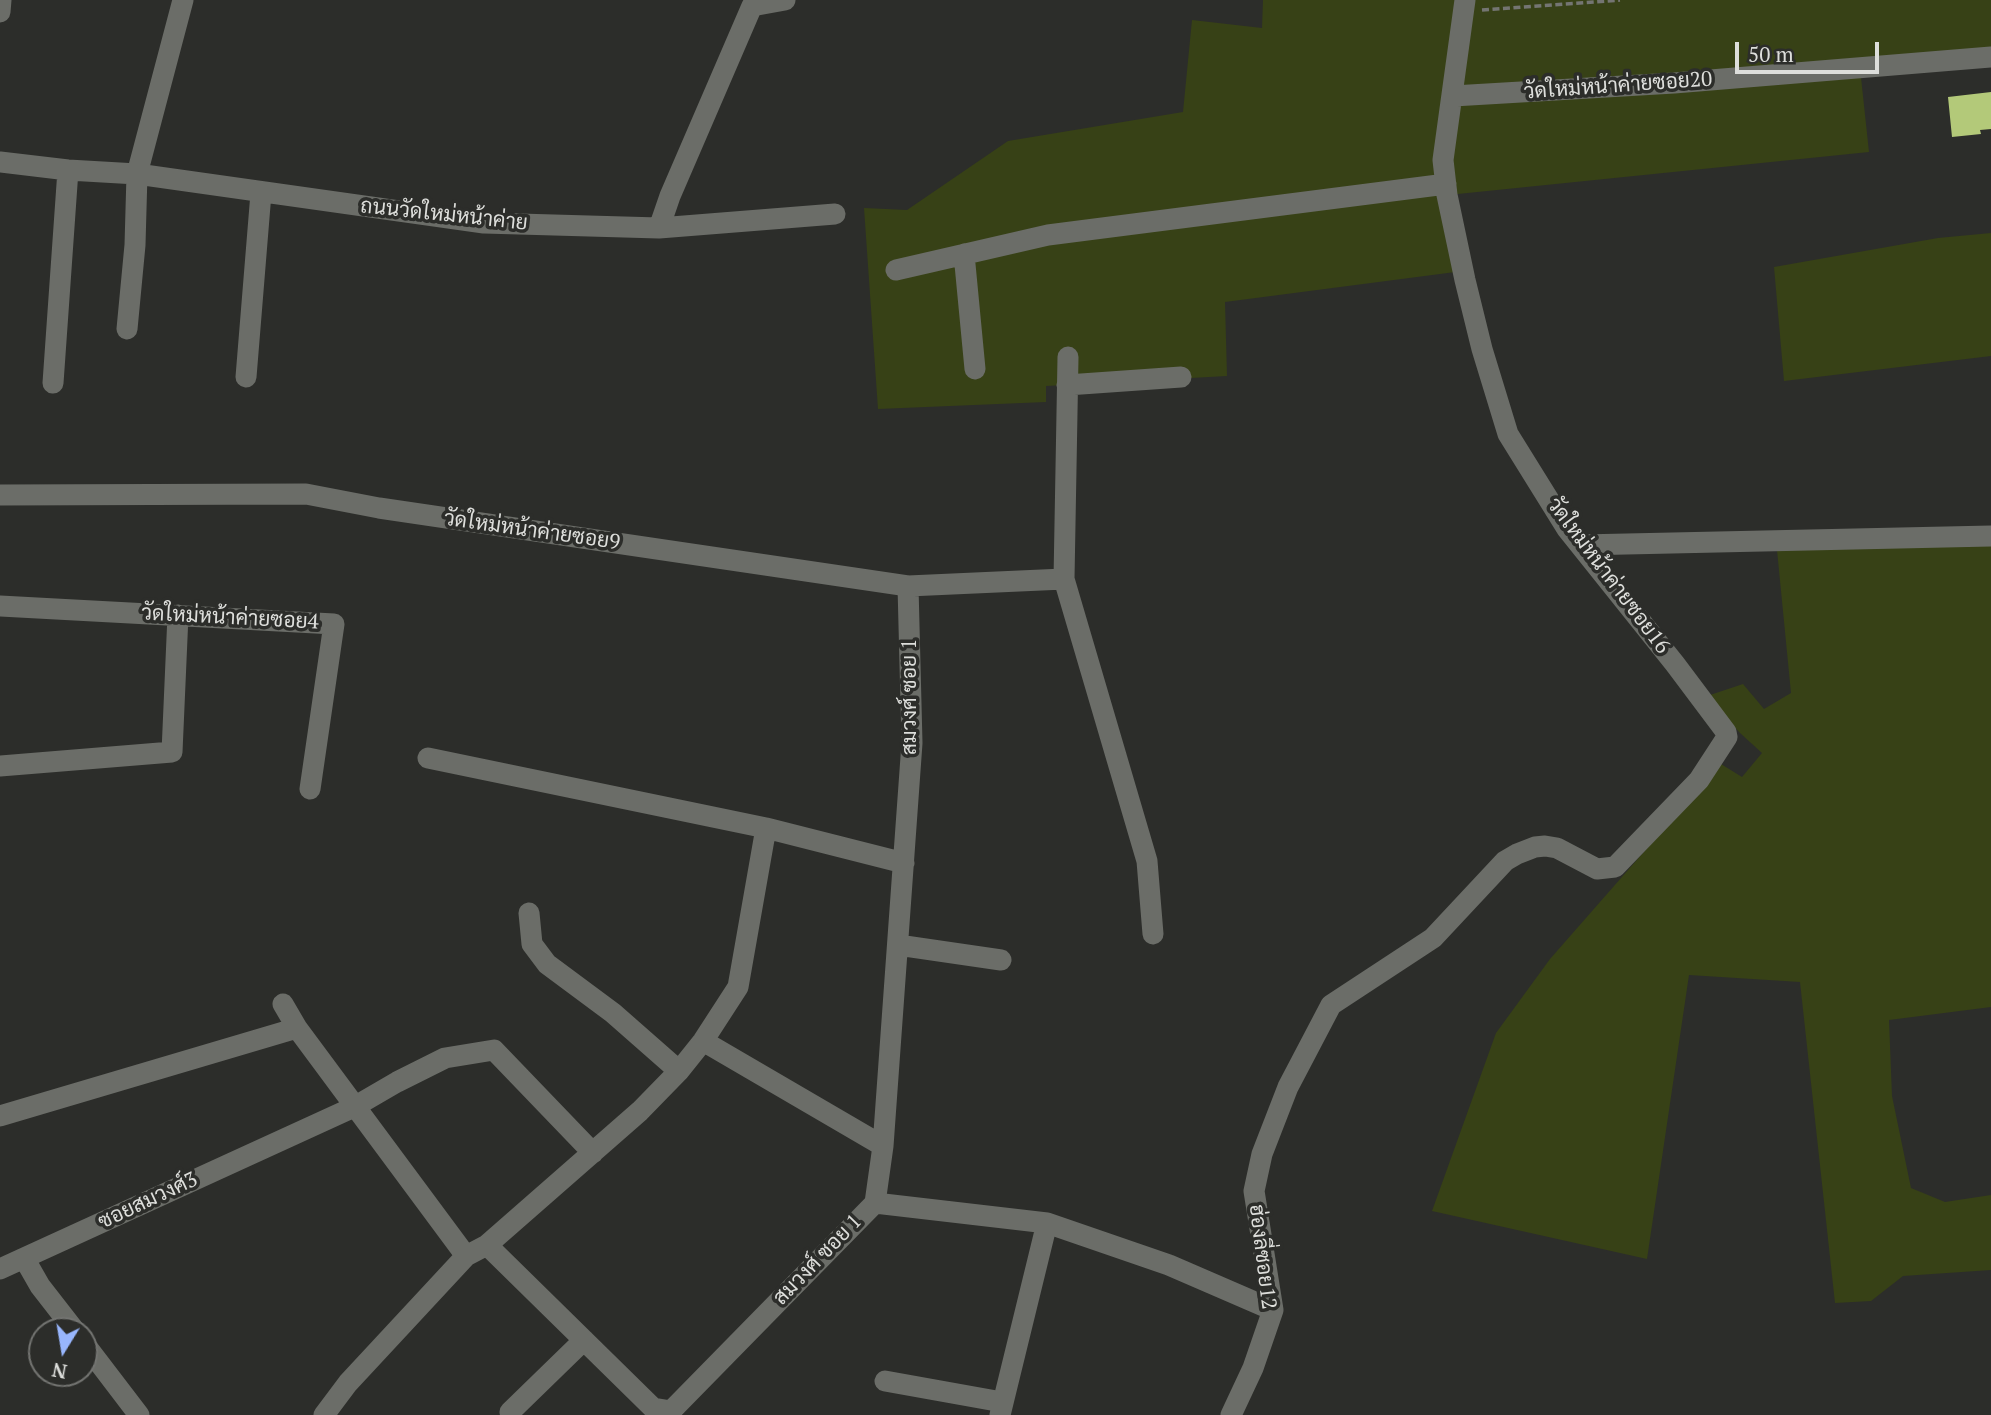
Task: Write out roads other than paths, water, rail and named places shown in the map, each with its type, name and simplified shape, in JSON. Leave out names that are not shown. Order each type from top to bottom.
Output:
[{"type":"street","points":[[0,12],[1,0]]},
{"type":"street","points":[[127,328],[135,245],[137,174],[183,0]]},
{"type":"street","points":[[659,229],[670,196],[752,3],[785,0]]},
{"type":"street","name":"วัดใหม่หน้าค่ายซอย16","points":[[1464,6],[1443,160],[1476,326],[1508,433],[1567,529],[1675,664],[1727,737],[1699,780],[1615,867],[1597,869],[1557,848],[1545,846]]},
{"type":"street","name":"วัดใหม่หน้าค่ายซอย20","points":[[1453,96],[1674,83],[1991,57]]},
{"type":"street","name":"ถนนวัดใหม่หน้าค่าย","points":[[0,162],[137,174],[484,223],[659,229],[835,214]]},
{"type":"street","points":[[53,383],[68,170]]},
{"type":"street","points":[[896,270],[1048,235],[1446,184]]},
{"type":"street","points":[[246,377],[261,193]]},
{"type":"street","points":[[964,254],[975,369]]},
{"type":"street","points":[[1068,357],[1064,579],[1147,861],[1153,934]]},
{"type":"street","points":[[1067,385],[1181,377]]},
{"type":"street","name":"วัดใหม่หน้าค่ายซอย9","points":[[0,495],[306,494],[379,508],[908,586],[1064,579]]},
{"type":"street","points":[[1581,545],[1991,536]]},
{"type":"street","name":"สมวงศ์ ซอย 1","points":[[487,1245],[653,1408],[670,1411],[875,1203],[883,1146],[912,743],[908,586]]},
{"type":"street","name":"วัดใหม่หน้าค่ายซอย4","points":[[0,606],[334,624],[310,789]]},
{"type":"street","points":[[0,766],[172,752],[178,615]]},
{"type":"street","points":[[428,758],[766,828],[904,863]]},
{"type":"street","points":[[324,1415],[348,1383],[466,1256],[487,1245],[640,1111],[679,1071],[703,1041],[738,987],[766,828]]},
{"type":"street","name":"ฮ่องลี่ซอย12","points":[[1231,1415],[1253,1368],[1273,1310],[1254,1191],[1262,1154],[1307,1047],[1331,1005],[1390,969],[1433,938],[1504,861],[1535,847],[1545,846]]},
{"type":"street","points":[[529,913],[532,944],[547,964],[613,1013],[679,1071]]},
{"type":"street","points":[[898,945],[1001,960]]},
{"type":"street","points":[[283,1004],[354,1107],[466,1256]]},
{"type":"street","points":[[0,1116],[297,1028]]},
{"type":"street","points":[[703,1041],[883,1146]]},
{"type":"street","name":"ซอยสมวงศ์3","points":[[0,1269],[354,1107],[446,1058],[494,1050],[593,1153]]},
{"type":"street","points":[[875,1203],[1047,1223],[1169,1265],[1273,1310]]},
{"type":"street","points":[[885,1381],[1001,1409],[1047,1223]]},
{"type":"street","points":[[24,1258],[40,1286],[64,1317]]},
{"type":"street","points":[[510,1412],[583,1340]]},
{"type":"street","points":[[98,1361],[139,1415]]}]
